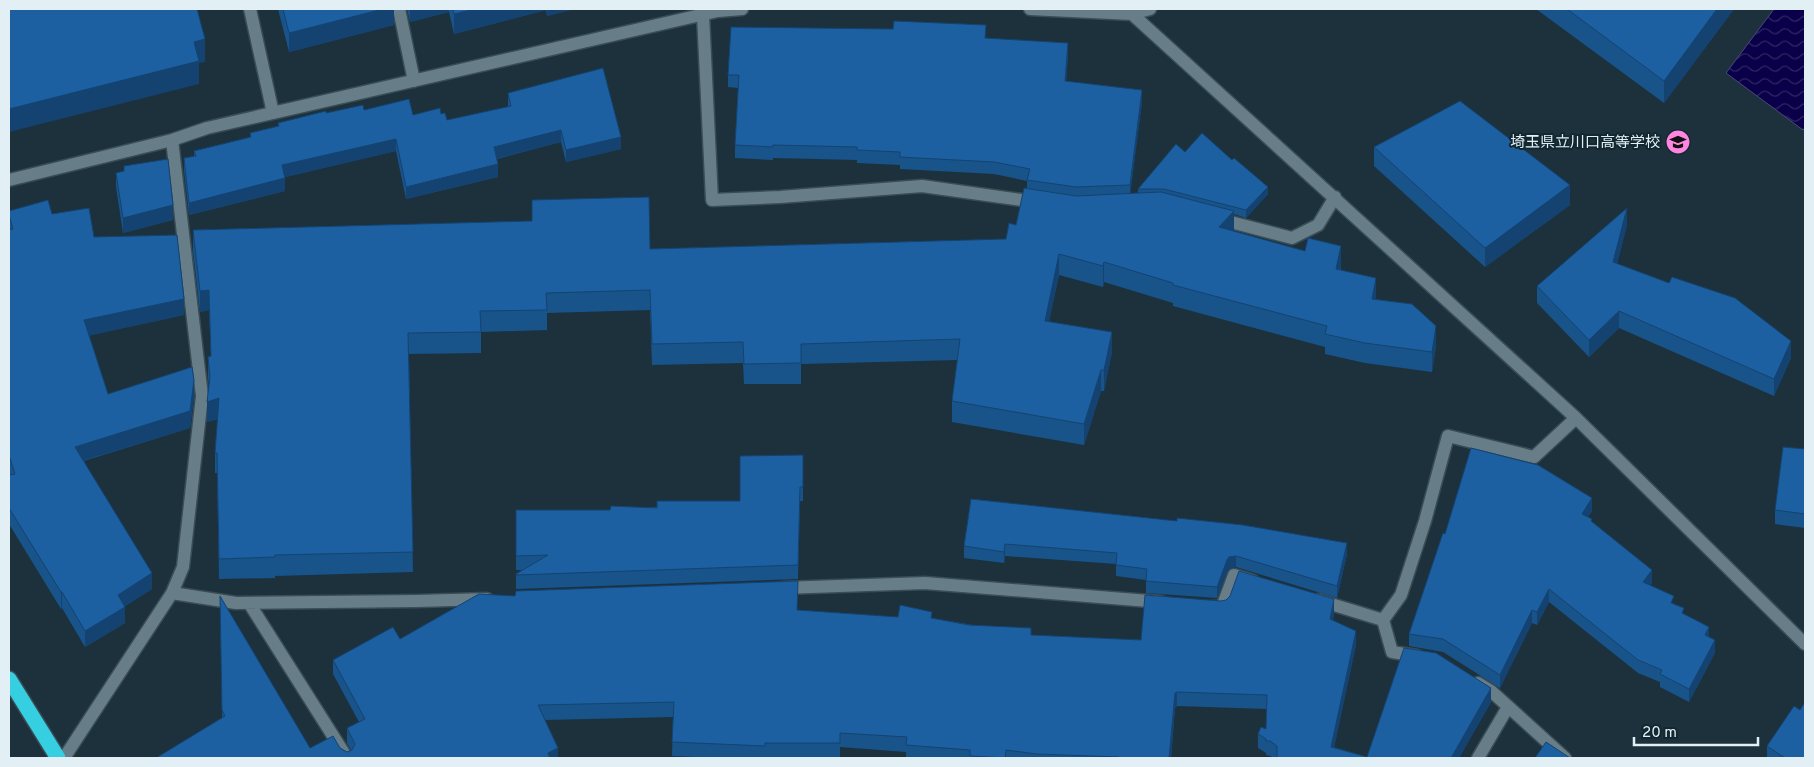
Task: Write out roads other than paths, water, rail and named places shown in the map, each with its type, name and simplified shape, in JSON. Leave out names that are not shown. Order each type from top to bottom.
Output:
[{"type":"highway","points":[[9,679],[58,758]]},
{"type":"street","points":[[250,9],[273,113]]},
{"type":"street","points":[[399,9],[414,81]]},
{"type":"street","points":[[9,180],[172,140],[207,128],[718,11],[742,9]]},
{"type":"street","points":[[1030,9],[1132,14],[1150,9]]},
{"type":"street","points":[[1132,14],[1576,418],[1805,644]]},
{"type":"street","points":[[703,15],[712,200],[780,197],[922,186],[1047,204]]},
{"type":"street","points":[[64,758],[172,593],[183,567],[202,396],[172,140]]},
{"type":"street","points":[[1208,217],[1292,238],[1318,225],[1335,197]]},
{"type":"street","points":[[1383,620],[1401,595],[1425,521],[1448,436],[1534,456],[1576,418]]},
{"type":"street","points":[[1202,606],[1222,607],[1234,576],[1262,584]]},
{"type":"street","points":[[765,589],[925,583],[1172,603]]},
{"type":"street","points":[[172,593],[236,603],[417,602],[497,599]]},
{"type":"street","points":[[1309,598],[1383,620]]},
{"type":"street","points":[[249,603],[346,758]]},
{"type":"street","points":[[1383,620],[1392,652],[1429,658]]},
{"type":"street","points":[[1469,677],[1491,691],[1564,758]]},
{"type":"street","points":[[1478,758],[1508,707]]},
{"type":"water","points":[[1774,9],[1805,9],[1805,128],[1803,130],[1726,73]]},
{"type":"place","name":"埼玉県立川口高等学校","points":[[1678,142]]}]
